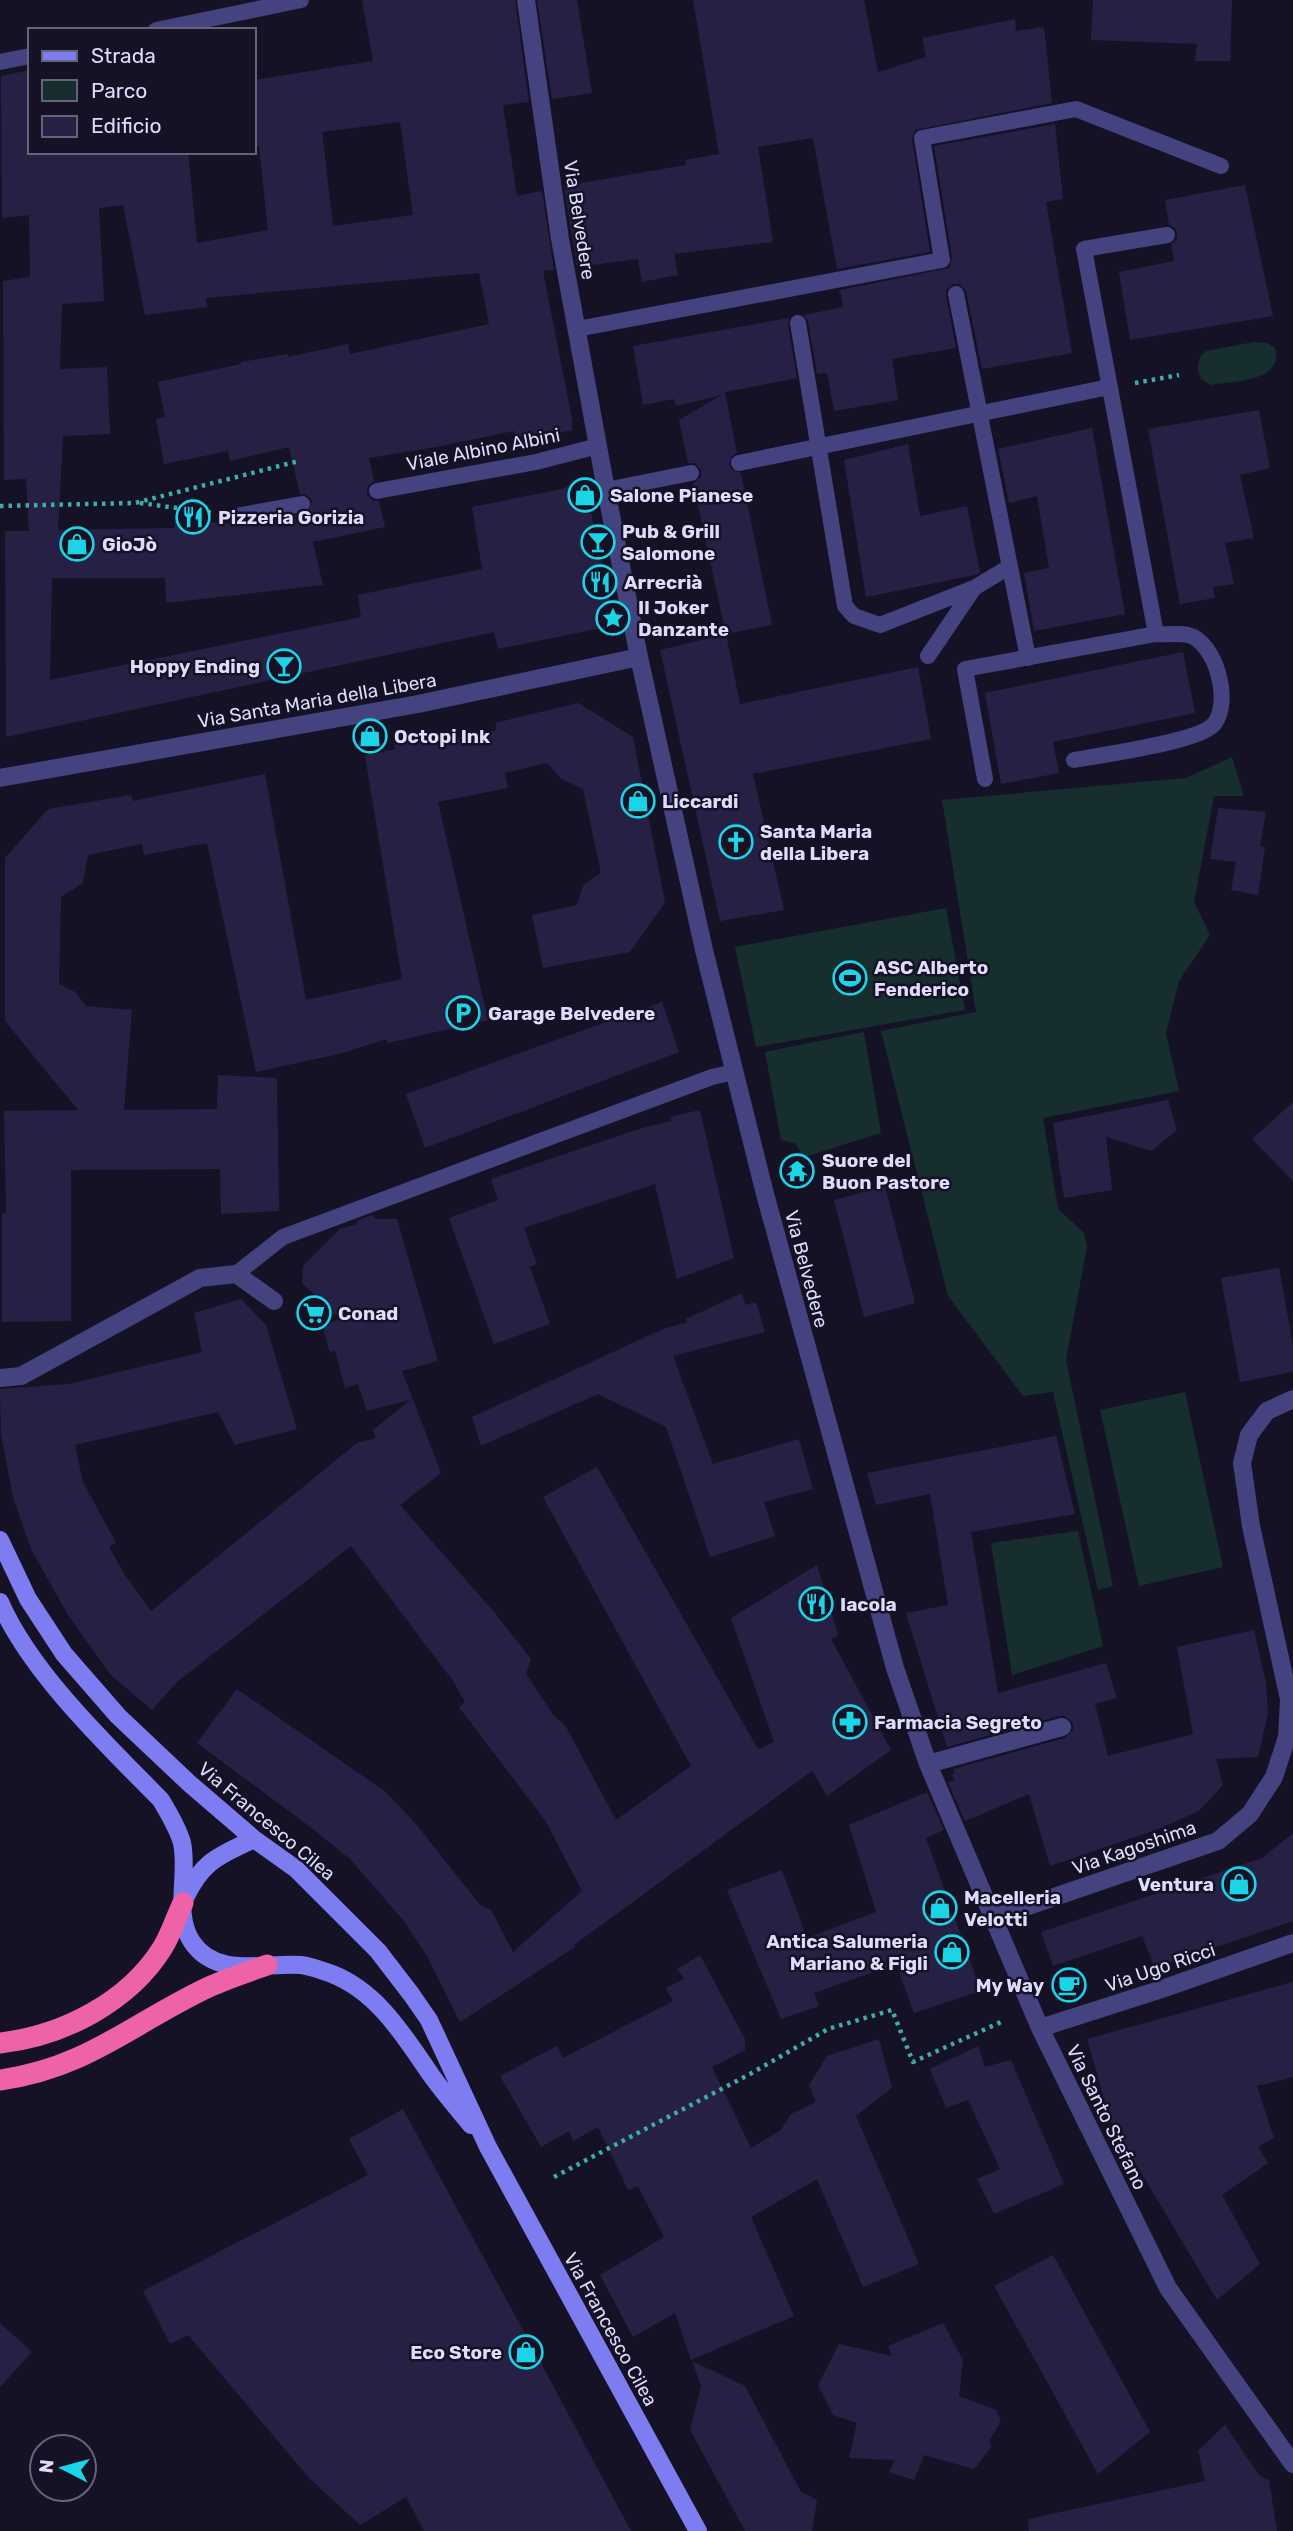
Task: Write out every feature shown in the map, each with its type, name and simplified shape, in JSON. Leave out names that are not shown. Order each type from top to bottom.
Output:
[{"type":"highway","points":[[0,2043],[45,2033],[76,2022],[104,2007],[146,1969],[164,1947],[183,1903]]},
{"type":"highway","points":[[0,2080],[52,2069],[88,2055],[211,1986],[267,1965]]},
{"type":"main road","name":"Via Francesco Cilea","points":[[0,1541],[28,1599],[64,1654],[118,1716],[190,1784],[254,1839],[296,1869],[378,1951],[403,1983],[429,2020],[488,2147],[698,2531]]},
{"type":"main road","points":[[0,1602],[9,1622],[59,1692],[161,1800],[182,1843],[185,1873],[183,1903]]},
{"type":"main road","points":[[183,1903],[204,1866],[254,1839]]},
{"type":"main road","name":"Via Francesco Cilea","points":[[183,1903],[184,1927],[193,1944],[220,1964],[304,1965],[334,1975],[371,1997],[405,2036],[433,2077],[488,2147]]},
{"type":"street","name":"Via Belvedere","points":[[526,0],[560,239],[606,490],[639,657],[704,950],[765,1194],[891,1656],[928,1764]]},
{"type":"street","name":"Via Santa Maria della Libera","points":[[0,778],[418,704],[639,657]]},
{"type":"street","points":[[0,1378],[21,1376],[200,1278],[236,1274],[274,1301]]},
{"type":"street","name":"Via Kagoshima","points":[[993,1918],[1218,1841],[1250,1814],[1274,1777],[1287,1737],[1289,1699],[1251,1526],[1242,1463],[1249,1435],[1267,1411],[1293,1399]]},
{"type":"street","points":[[928,1764],[1062,1727]]},
{"type":"street","name":"Via Santo Stefano","points":[[928,1764],[1040,2028],[1168,2288],[1293,2464]]},
{"type":"street","name":"Via Ugo Ricci","points":[[1040,2028],[1293,1943]]},
{"type":"lane","points":[[166,28],[301,0]]},
{"type":"lane","points":[[0,62],[28,56]]},
{"type":"lane","points":[[577,329],[942,260],[922,138],[1076,109],[1221,166]]},
{"type":"lane","points":[[1156,634],[1084,249],[1167,235]]},
{"type":"lane","points":[[956,294],[1028,658]]},
{"type":"lane","points":[[798,323],[845,606],[854,616],[880,625],[974,588],[1009,567]]},
{"type":"lane","points":[[739,463],[979,416],[1110,387]]},
{"type":"lane","name":"Viale Albino Albini","points":[[377,491],[536,462],[598,446]]},
{"type":"lane","points":[[606,490],[691,473]]},
{"type":"lane","points":[[236,516],[302,504]]},
{"type":"lane","points":[[928,656],[974,588]]},
{"type":"lane","points":[[985,779],[965,669],[1156,634],[1190,636],[1209,651],[1218,674],[1223,700],[1214,724],[1196,735],[1074,760]]},
{"type":"lane","points":[[236,1274],[283,1237],[701,1081],[734,1072]]},
{"type":"path","points":[[1110,387],[1179,375]]},
{"type":"path","points":[[135,503],[299,461]]},
{"type":"path","points":[[0,506],[135,503],[236,516]]},
{"type":"path","points":[[554,2178],[750,2074],[828,2029],[892,2010],[913,2062],[1001,2022]]},
{"type":"green space","points":[[1254,342],[1267,343],[1275,348],[1276,359],[1265,374],[1211,385],[1201,379],[1197,368],[1206,351]]},
{"type":"green space","points":[[1232,757],[1244,796],[1214,796],[1194,902],[1210,935],[1179,981],[1166,1033],[1179,1091],[1043,1118],[1058,1209],[1084,1233],[1087,1246],[1066,1360],[1113,1586],[1098,1590],[1053,1392],[1023,1396],[948,1296],[881,1031],[976,1012],[942,800],[1186,778]]},
{"type":"green space","name":"ASC Alberto Fenderico","points":[[946,908],[965,1010],[756,1047],[735,947]]},
{"type":"green space","points":[[864,1032],[881,1133],[804,1157],[795,1143],[781,1140],[765,1052]]},
{"type":"green space","points":[[1185,1392],[1223,1567],[1139,1586],[1100,1410]]},
{"type":"green space","points":[[1078,1531],[1103,1646],[1012,1675],[991,1543]]},
{"type":"building","points":[[362,0],[515,0],[529,102],[503,105],[517,196],[542,191],[554,270],[543,271],[572,430],[516,443],[514,431],[369,458],[374,481],[367,487],[367,494],[373,501],[379,501],[385,527],[313,542],[323,585],[166,603],[165,578],[52,578],[50,680],[361,617],[358,595],[482,569],[472,507],[562,489],[583,476],[616,625],[498,649],[494,632],[6,737],[5,531],[29,531],[26,479],[4,480],[3,281],[30,277],[29,215],[2,218],[1,76],[28,70],[28,154],[188,154],[197,243],[268,230],[259,146],[256,146],[256,80],[373,61]],"holes":[[[400,122],[413,215],[333,226],[322,132]],[[123,205],[145,315],[207,307],[206,298],[479,273],[489,324],[350,354],[348,344],[288,357],[288,354],[241,362],[158,382],[165,417],[156,419],[164,464],[228,451],[230,461],[289,447],[300,494],[306,494],[312,501],[308,512],[238,526],[229,523],[174,521],[175,528],[58,530],[63,436],[110,434],[107,367],[60,369],[62,304],[104,301],[99,208]]]},
{"type":"building","points":[[537,0],[577,0],[592,93],[552,99]]},
{"type":"building","points":[[693,0],[864,0],[878,72],[926,57],[922,38],[1015,19],[1016,31],[1044,27],[1052,103],[915,130],[912,140],[930,252],[837,269],[813,138],[758,147],[773,242],[674,254],[678,275],[642,282],[638,259],[577,267],[564,186],[686,165],[685,160],[719,154]]},
{"type":"building","points":[[1093,0],[1232,0],[1230,61],[1195,61],[1197,44],[1091,40]]},
{"type":"building","points":[[1055,124],[1063,199],[1046,202],[1072,353],[982,369],[966,291],[960,284],[953,284],[946,290],[946,295],[956,348],[892,359],[898,400],[834,411],[827,373],[817,374],[808,321],[804,315],[843,307],[840,290],[949,268],[952,258],[934,146]]},
{"type":"building","points":[[1245,185],[1273,316],[1130,340],[1119,272],[1174,261],[1171,244],[1177,239],[1177,234],[1175,228],[1169,225],[1165,200]]},
{"type":"building","points":[[789,318],[797,378],[725,392],[737,453],[732,456],[729,464],[732,470],[741,473],[772,625],[726,634],[693,483],[701,477],[701,470],[695,463],[688,463],[679,420],[722,395],[676,406],[674,399],[643,405],[633,346]]},
{"type":"building","points":[[1259,410],[1270,468],[1240,475],[1254,538],[1225,543],[1234,584],[1213,587],[1215,598],[1180,604],[1148,429]]},
{"type":"building","points":[[1092,428],[1125,614],[1034,631],[1024,573],[1049,568],[1037,496],[1009,503],[998,449]]},
{"type":"building","points":[[908,444],[920,516],[967,506],[980,572],[866,597],[844,460]]},
{"type":"building","name":"Santa Maria della Libera","points":[[726,634],[740,704],[918,667],[931,739],[753,774],[784,910],[720,921],[660,650]]},
{"type":"building","points":[[1183,652],[1195,713],[1053,742],[1059,773],[1001,784],[985,693]]},
{"type":"building","points":[[578,703],[633,737],[665,902],[630,952],[543,968],[532,915],[577,905],[583,885],[601,873],[583,789],[561,779],[547,763],[505,773],[508,788],[438,802],[488,1020],[388,1043],[386,1039],[343,1053],[256,1072],[207,843],[144,855],[142,844],[88,855],[83,883],[61,897],[59,984],[75,992],[86,1006],[132,1010],[124,1110],[217,1109],[218,1075],[277,1078],[279,1211],[221,1214],[220,1169],[71,1170],[71,1321],[2,1322],[2,1214],[6,1213],[4,1111],[78,1110],[5,1021],[5,858],[48,809],[131,795],[133,801],[265,774],[306,1000],[402,979],[365,756],[395,749],[394,742],[435,734],[437,742],[497,730],[495,723]]},
{"type":"building","points":[[1218,808],[1266,812],[1260,846],[1265,847],[1258,895],[1231,890],[1236,862],[1210,859]]},
{"type":"building","points":[[662,1002],[679,1052],[425,1148],[406,1094]]},
{"type":"building","points":[[1168,1100],[1177,1130],[1151,1151],[1106,1137],[1112,1190],[1064,1198],[1053,1123]]},
{"type":"building","points":[[1293,1102],[1293,1181],[1252,1139]]},
{"type":"building","points":[[700,1110],[734,1258],[677,1279],[655,1184],[524,1228],[537,1264],[530,1267],[550,1324],[494,1344],[449,1218],[498,1200],[491,1179],[642,1128],[671,1121],[670,1117]]},
{"type":"building","points":[[885,1186],[915,1303],[864,1317],[834,1200]]},
{"type":"building","points":[[371,1215],[377,1219],[397,1219],[438,1361],[402,1371],[441,1473],[400,1505],[494,1612],[531,1659],[526,1674],[554,1716],[565,1725],[616,1820],[691,1766],[543,1497],[597,1467],[758,1749],[774,1742],[731,1618],[817,1565],[838,1635],[831,1639],[891,1750],[827,1796],[812,1771],[574,1945],[575,1947],[460,2022],[427,1956],[404,1921],[350,1859],[197,1743],[237,1689],[386,1792],[415,1823],[481,1906],[491,1910],[513,1952],[582,1891],[545,1820],[459,1707],[465,1702],[453,1681],[351,1546],[177,1682],[152,1710],[111,1675],[68,1615],[31,1549],[13,1497],[1,1435],[0,1389],[69,1384],[202,1352],[194,1313],[241,1299],[266,1325],[297,1429],[235,1445],[218,1412],[75,1445],[83,1482],[116,1543],[109,1547],[151,1611],[357,1443],[376,1438],[373,1430],[410,1400],[367,1411],[358,1384],[345,1388],[335,1351],[330,1352],[322,1326],[340,1319],[302,1283],[303,1266],[340,1229],[357,1224],[357,1221]]},
{"type":"building","points":[[1279,1268],[1293,1345],[1293,1372],[1240,1382],[1221,1278]]},
{"type":"building","points":[[742,1293],[745,1305],[756,1302],[765,1332],[673,1356],[713,1464],[799,1439],[813,1489],[764,1502],[775,1536],[710,1557],[666,1427],[598,1394],[481,1446],[472,1417],[663,1329],[687,1322],[686,1319]]},
{"type":"building","points":[[1056,1436],[1075,1514],[971,1532],[998,1693],[1106,1663],[1117,1698],[1095,1704],[1108,1756],[1193,1734],[1177,1647],[1254,1630],[1266,1683],[1268,1713],[1258,1757],[1216,1759],[1223,1785],[1199,1811],[1161,1828],[1050,1866],[1029,1794],[965,1821],[948,1783],[955,1780],[953,1769],[1065,1738],[1073,1730],[1073,1723],[1065,1716],[1059,1716],[947,1747],[906,1613],[948,1605],[930,1494],[876,1505],[867,1473]]},
{"type":"building","points":[[927,1792],[944,1830],[926,1838],[981,1991],[914,2013],[896,1964],[814,1993],[819,2006],[781,2019],[727,1890],[782,1870],[807,1938],[876,1912],[849,1825]]},
{"type":"building","points":[[1293,1833],[1293,1921],[1155,1968],[1142,1936],[1053,1966],[1041,1932],[1262,1858]]},
{"type":"building","points":[[700,1955],[745,2039],[745,2050],[712,2067],[751,2148],[781,2130],[791,2114],[816,2102],[809,2085],[827,2056],[879,2039],[892,2088],[856,2116],[919,2264],[863,2287],[817,2179],[751,2217],[794,2316],[691,2360],[675,2313],[633,2337],[600,2275],[664,2237],[638,2186],[628,2190],[598,2127],[573,2141],[569,2131],[541,2147],[500,2076],[557,2046],[563,2058],[673,2001],[666,1988],[684,1979],[677,1969]]},
{"type":"building","points":[[1293,1982],[1293,2077],[1257,2086],[1274,2138],[1258,2147],[1268,2163],[1222,2195],[1260,2264],[1217,2300],[1111,2122],[1087,2039]]},
{"type":"building","points":[[978,2046],[985,2067],[1011,2060],[1064,2184],[994,2214],[977,2179],[1000,2169],[968,2100],[946,2108],[930,2069]]},
{"type":"building","points":[[403,2109],[631,2531],[424,2531],[406,2497],[360,2525],[309,2478],[188,2335],[170,2344],[143,2291],[368,2175],[349,2139]]},
{"type":"building","points":[[1053,2255],[1150,2432],[1098,2474],[994,2286]]},
{"type":"building","points":[[0,2323],[32,2352],[0,2387]]},
{"type":"building","points":[[943,2323],[963,2360],[959,2396],[996,2410],[1001,2421],[989,2441],[992,2446],[974,2469],[924,2455],[914,2480],[889,2472],[895,2460],[849,2458],[857,2423],[833,2415],[818,2385],[839,2344],[892,2356],[888,2346]]},
{"type":"building","points":[[692,2361],[745,2386],[801,2492],[817,2500],[812,2531],[745,2531],[690,2430],[701,2386]]},
{"type":"building","points":[[1225,2425],[1259,2475],[1269,2480],[1277,2531],[1029,2531],[1028,2519],[1205,2481],[1198,2451]]},
{"type":"place","name":"Salone Pianese","points":[[585,495]]},
{"type":"place","name":"Pizzeria Gorizia","points":[[193,517]]},
{"type":"place","name":"Pub & Grill Salomone","points":[[598,542]]},
{"type":"place","name":"GioJò","points":[[77,544]]},
{"type":"place","name":"Arrecrià","points":[[600,582]]},
{"type":"place","name":"Il Joker Danzante","points":[[613,618]]},
{"type":"place","name":"Hoppy Ending","points":[[284,666]]},
{"type":"place","name":"Octopi Ink","points":[[370,736]]},
{"type":"place","name":"Liccardi","points":[[638,801]]},
{"type":"place","name":"Santa Maria della Libera","points":[[736,842]]},
{"type":"place","name":"ASC Alberto Fenderico","points":[[850,978]]},
{"type":"place","name":"Garage Belvedere","points":[[463,1013]]},
{"type":"place","name":"Suore del Buon Pastore","points":[[797,1171]]},
{"type":"place","name":"Conad","points":[[314,1313]]},
{"type":"place","name":"Iacola","points":[[816,1604]]},
{"type":"place","name":"Farmacia Segreto","points":[[850,1722]]},
{"type":"place","name":"Ventura","points":[[1239,1884]]},
{"type":"place","name":"Macelleria Velotti","points":[[940,1908]]},
{"type":"place","name":"Antica Salumeria Mariano & Figli","points":[[952,1952]]},
{"type":"place","name":"My Way","points":[[1069,1985]]},
{"type":"place","name":"Eco Store","points":[[526,2352]]}]
